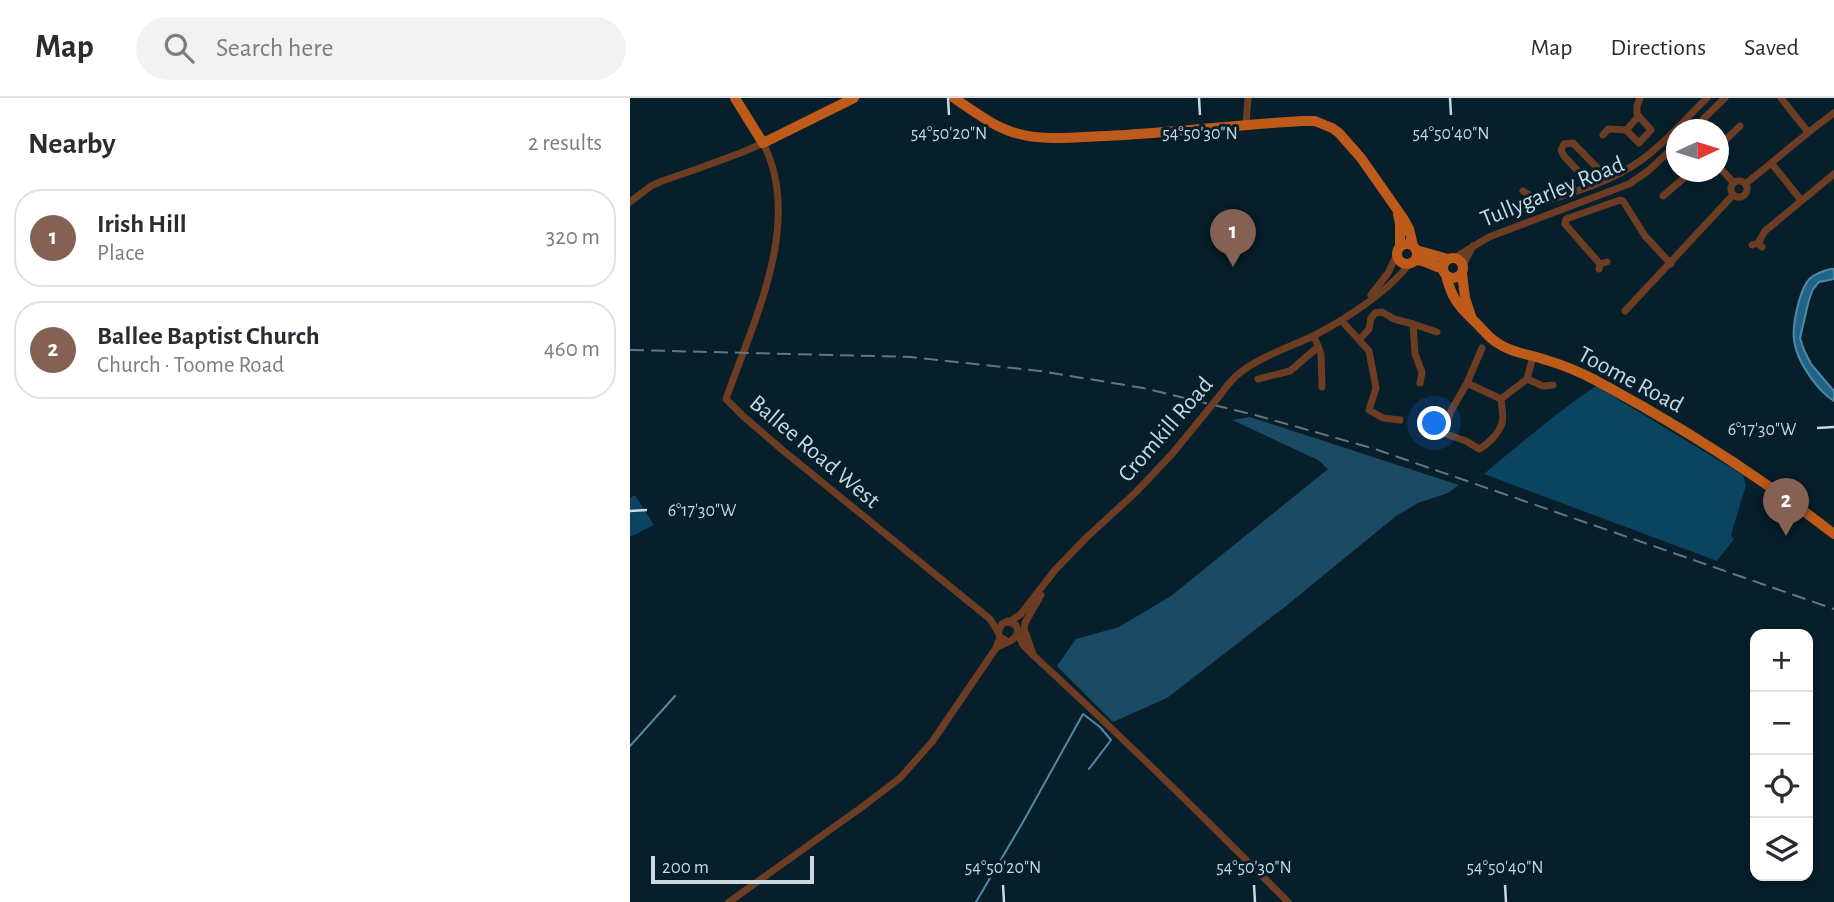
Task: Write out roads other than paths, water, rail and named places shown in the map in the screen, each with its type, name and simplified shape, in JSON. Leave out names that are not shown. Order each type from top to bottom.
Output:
[{"type":"main road","points":[[736,98],[763,143],[854,98]]},
{"type":"main road","points":[[954,98],[997,126],[1035,137],[1153,134],[1302,121],[1325,124],[1339,133],[1361,158],[1396,206],[1406,223],[1413,255]]},
{"type":"main road","points":[[1396,206],[1400,224],[1398,259],[1402,262],[1413,255]]},
{"type":"main road","points":[[1398,251],[1405,244],[1413,255],[1423,261],[1448,265],[1459,259],[1465,298],[1473,320]]},
{"type":"main road","points":[[1448,265],[1454,278],[1462,269]]},
{"type":"main road","name":"Toome Road","points":[[1448,265],[1449,287],[1457,304],[1500,345],[1583,374],[1639,404],[1760,479],[1834,534]]},
{"type":"street","points":[[1246,124],[1248,98]]},
{"type":"street","points":[[1602,135],[1608,129],[1626,130],[1639,143],[1651,130],[1638,117],[1637,106],[1640,98]]},
{"type":"street","points":[[1690,98],[1698,106]]},
{"type":"street","points":[[1523,191],[1532,197],[1548,200],[1608,179],[1635,164],[1655,148],[1707,98]]},
{"type":"street","points":[[1703,119],[1725,98]]},
{"type":"street","points":[[1781,98],[1808,132]]},
{"type":"street","points":[[1745,184],[1834,113]]},
{"type":"street","points":[[1626,130],[1638,117]]},
{"type":"street","points":[[1729,136],[1740,124]]},
{"type":"street","points":[[1644,138],[1655,148]]},
{"type":"street","points":[[630,202],[650,186],[763,143]]},
{"type":"street","name":"Ballee Road West","points":[[763,143],[776,183],[779,220],[763,295],[726,399],[780,448],[990,619],[1004,638]]},
{"type":"street","points":[[1592,186],[1564,156],[1564,144],[1573,143],[1608,179]]},
{"type":"street","name":"Tullygarley Road","points":[[1448,265],[1489,237],[1629,184],[1666,154]]},
{"type":"street","points":[[1772,164],[1801,200]]},
{"type":"street","points":[[1757,245],[1765,231],[1833,175]]},
{"type":"street","points":[[1729,178],[1734,183]]},
{"type":"street","points":[[1741,181],[1745,184],[1746,194],[1741,197],[1733,195],[1731,189],[1734,183],[1741,181]]},
{"type":"street","points":[[1663,184],[1666,193],[1679,182]]},
{"type":"street","points":[[1625,311],[1733,195]]},
{"type":"street","points":[[1602,265],[1565,224],[1566,219],[1619,200],[1623,201],[1645,236],[1671,264]]},
{"type":"street","name":"Tullygarley Road","points":[[1462,269],[1474,246]]},
{"type":"street","name":"Cromkill Road","points":[[1364,303],[1383,281],[1398,251]]},
{"type":"street","name":"Cromkill Road","points":[[1006,622],[1021,614],[1087,537],[1145,483],[1236,376],[1341,320],[1388,287],[1413,255]]},
{"type":"street","points":[[1359,340],[1369,328],[1374,313],[1382,312],[1394,319],[1437,332]]},
{"type":"street","points":[[1341,320],[1371,356],[1376,385],[1369,410],[1383,418],[1400,420]]},
{"type":"street","points":[[1413,324],[1415,354],[1422,372],[1420,383]]},
{"type":"street","points":[[1314,335],[1321,354],[1322,387]]},
{"type":"street","points":[[1258,379],[1288,372],[1318,347]]},
{"type":"street","points":[[1482,348],[1444,431],[1477,448],[1484,447],[1503,423],[1501,399]]},
{"type":"street","points":[[1501,399],[1527,379],[1533,356]]},
{"type":"street","points":[[1527,379],[1543,386],[1553,385]]},
{"type":"street","points":[[1467,383],[1501,399]]},
{"type":"street","points":[[1033,655],[1024,629],[1025,623],[1051,576]]},
{"type":"street","name":"Cromkill Road","points":[[1018,631],[1021,614]]},
{"type":"street","name":"Ballee Road West","points":[[990,619],[1014,623],[1018,631]]},
{"type":"street","points":[[1004,638],[1000,626],[1006,622]]},
{"type":"street","points":[[729,902],[900,778],[932,742],[1004,638],[1018,631],[1023,645]]},
{"type":"street","points":[[1004,638],[1023,645],[1244,856],[1288,902]]},
{"type":"waterway","points":[[630,746],[675,696]]},
{"type":"waterway","points":[[976,902],[1083,714],[1111,740],[1089,769]]},
{"type":"railway","points":[[630,350],[911,357],[1040,371],[1143,388],[1255,415],[1375,449],[1834,609]]},
{"type":"place","name":"Irish Hill","points":[[1233,267]]},
{"type":"place","name":"Ballee Baptist Church","points":[[1786,536]]}]
